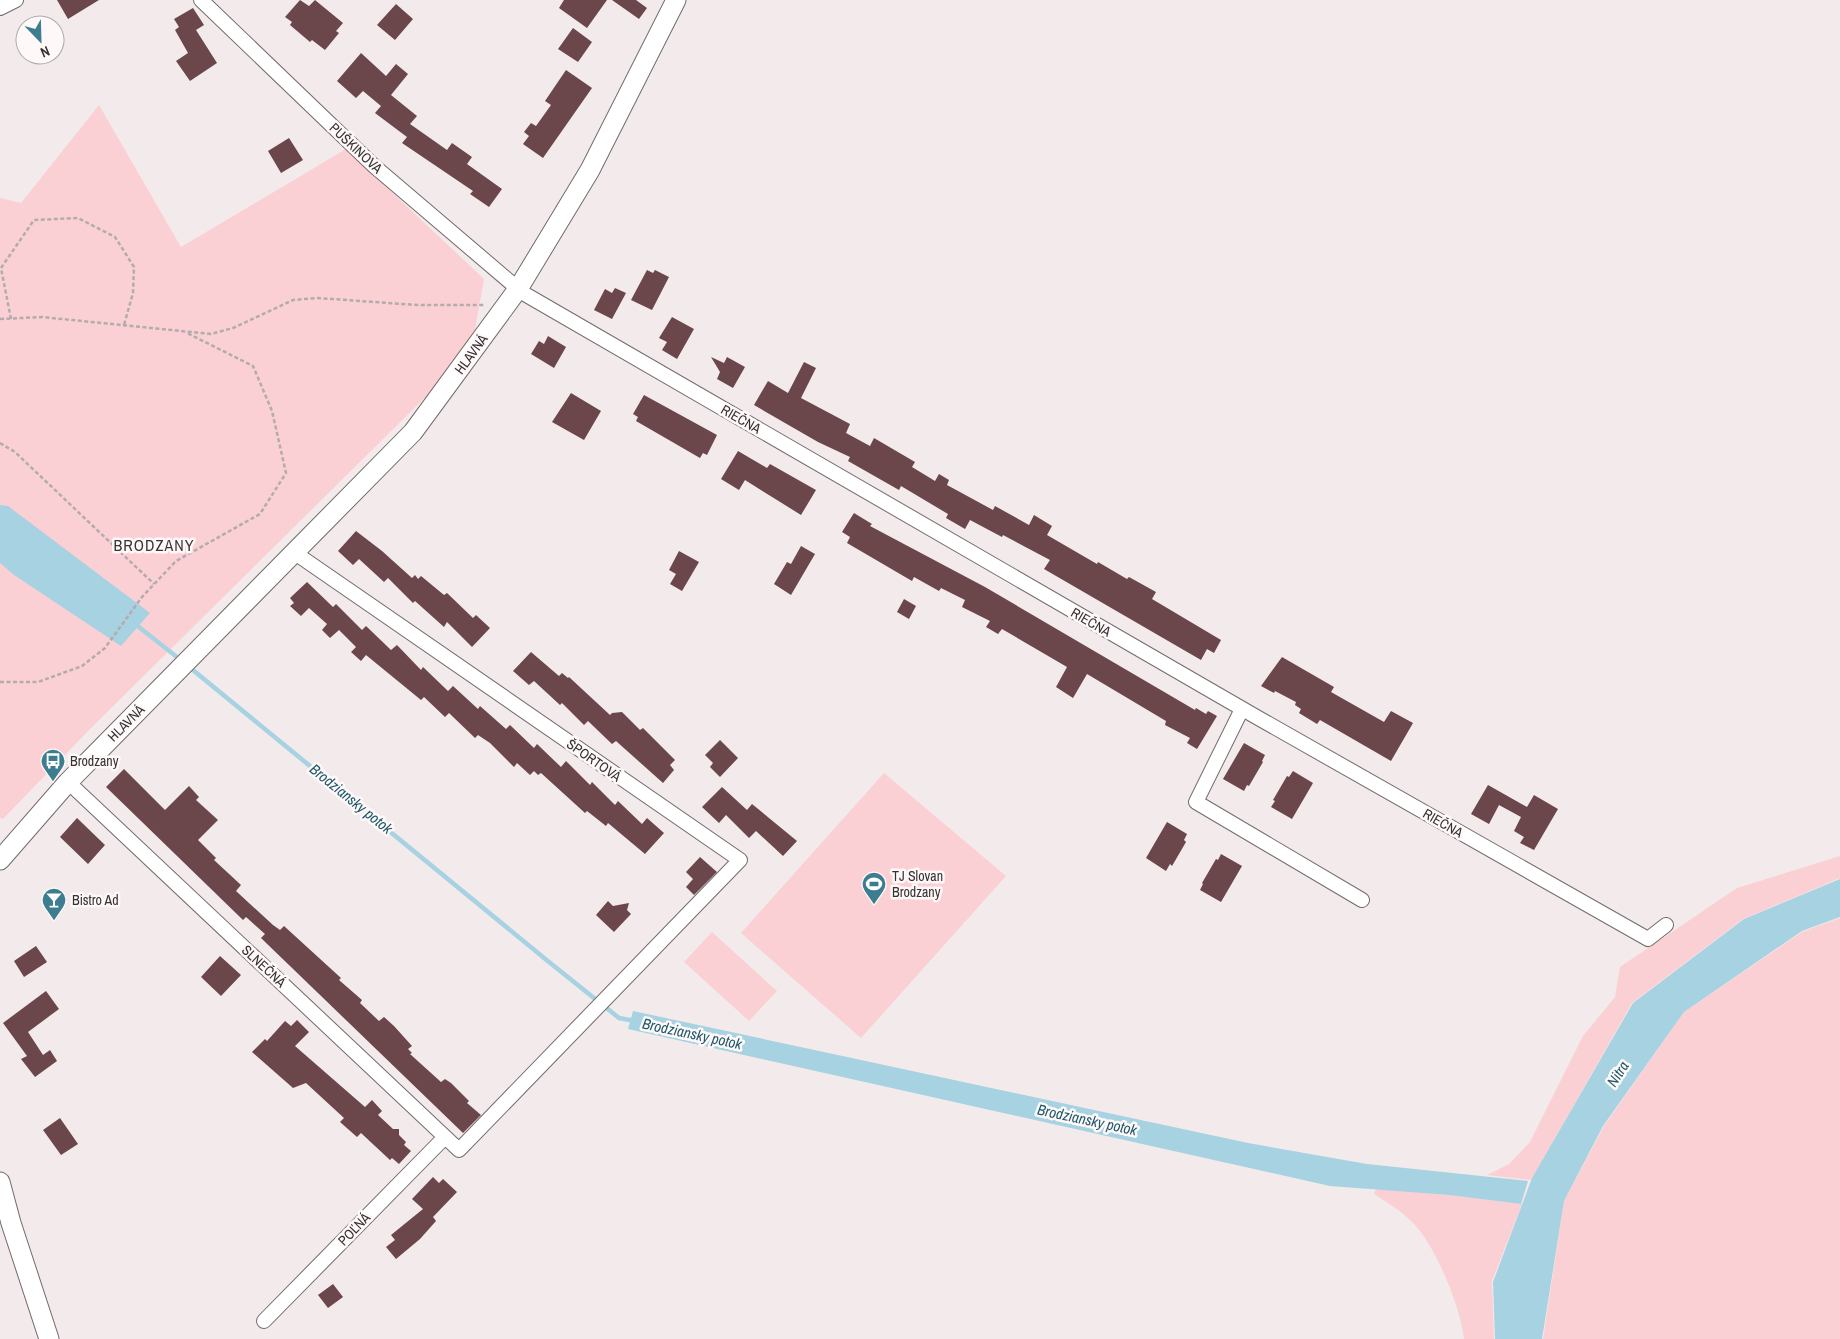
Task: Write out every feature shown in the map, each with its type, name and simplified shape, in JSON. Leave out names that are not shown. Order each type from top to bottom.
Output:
[{"type":"main road","name":"HLAVNÁ","points":[[0,859],[68,782],[413,432],[512,297],[590,170],[676,0]]},
{"type":"main road","points":[[0,1182],[11,1223],[49,1339]]},
{"type":"street","points":[[0,8],[16,0]]},
{"type":"street","name":"PUŠKINOVA","points":[[201,0],[512,297]]},
{"type":"street","name":"RIEČNA","points":[[512,297],[1648,939],[1666,925]]},
{"type":"street","name":"ŠPORTOVÁ","points":[[295,553],[740,860],[459,1150]]},
{"type":"street","points":[[1242,709],[1196,802],[1362,900]]},
{"type":"street","name":"SLNEČNÁ","points":[[68,782],[459,1150]]},
{"type":"street","name":"POĽNÁ","points":[[264,1321],[445,1137]]},
{"type":"path","points":[[11,319],[0,269],[34,220],[78,218],[114,237],[134,267],[133,293],[124,326]]},
{"type":"path","points":[[0,319],[42,317],[211,334],[233,328],[293,300],[318,298],[417,305],[512,297]]},
{"type":"path","points":[[0,682],[38,682],[82,666],[105,648],[142,597],[176,561],[260,514],[286,473],[272,411],[253,366],[187,333]]},
{"type":"path","points":[[0,443],[15,452],[154,584]]},
{"type":"shaded area","points":[[99,105],[181,247],[346,149],[484,279],[471,352],[90,729],[3,819],[0,818],[0,198],[21,203]]},
{"type":"shaded area","name":"TJ Slovan Brodzany","points":[[884,773],[1006,876],[861,1038],[741,933]]},
{"type":"shaded area","points":[[1840,856],[1840,878],[1743,919],[1632,1003],[1531,1180],[1487,1175],[1509,1164],[1530,1142],[1583,1036],[1615,997],[1620,967],[1737,888]]},
{"type":"shaded area","points":[[1840,918],[1840,1339],[1543,1339],[1564,1201],[1604,1126],[1684,1012],[1802,932]]},
{"type":"shaded area","points":[[712,932],[777,991],[749,1021],[684,962]]},
{"type":"shaded area","points":[[1376,1189],[1522,1204],[1492,1281],[1494,1339],[1464,1339],[1453,1295],[1431,1247],[1410,1220],[1374,1194]]},
{"type":"water","points":[[0,505],[8,506],[150,613],[121,646],[14,575],[0,563]]},
{"type":"water","name":"Nitra","points":[[1840,879],[1840,917],[1802,931],[1684,1012],[1603,1126],[1564,1201],[1542,1339],[1495,1339],[1493,1282],[1532,1178],[1633,1003],[1744,919]]},
{"type":"water","points":[[633,1011],[1248,1143],[1367,1164],[1528,1181],[1521,1204],[1449,1195],[1330,1186],[628,1029]]},
{"type":"building","points":[[57,0],[99,0],[68,19]]},
{"type":"building","points":[[300,0],[309,6],[315,0],[343,23],[336,31],[339,33],[325,50],[312,40],[310,42],[290,25],[292,22],[285,17]]},
{"type":"building","points":[[564,0],[607,0],[587,28],[559,8]]},
{"type":"building","points":[[612,0],[636,0],[647,8],[639,19]]},
{"type":"building","points":[[396,4],[413,19],[395,40],[377,25]]},
{"type":"building","points":[[193,8],[204,25],[196,30],[217,63],[190,81],[176,61],[188,53],[175,30],[179,27],[174,19]]},
{"type":"building","points":[[573,28],[592,42],[578,62],[558,49]]},
{"type":"building","points":[[361,53],[386,76],[396,64],[408,74],[391,95],[417,116],[410,124],[447,150],[452,143],[472,157],[467,164],[502,189],[489,207],[470,194],[473,191],[402,143],[407,137],[375,113],[381,106],[363,91],[356,98],[337,81]]},
{"type":"building","points":[[566,70],[592,88],[543,158],[523,144],[529,136],[524,132],[531,123],[536,126],[551,105],[545,101]]},
{"type":"building","points":[[289,138],[303,160],[281,173],[268,151]]},
{"type":"building","points":[[647,270],[653,273],[655,270],[669,277],[652,310],[631,300]]},
{"type":"building","points":[[615,288],[626,293],[612,319],[594,310],[605,289],[612,293]]},
{"type":"building","points":[[672,317],[694,329],[677,359],[662,350],[667,342],[659,338]]},
{"type":"building","points":[[548,336],[566,347],[554,368],[531,354],[539,341],[544,344]]},
{"type":"building","points":[[711,357],[724,363],[727,357],[745,367],[733,388],[717,379],[720,372]]},
{"type":"building","points":[[804,362],[816,368],[801,398],[850,424],[846,433],[870,446],[874,438],[915,462],[912,467],[935,481],[939,474],[949,480],[947,485],[993,510],[995,506],[1029,525],[1034,515],[1052,526],[1047,535],[1097,564],[1098,562],[1127,579],[1129,577],[1156,592],[1152,599],[1221,640],[1214,653],[1207,649],[1201,660],[1044,569],[1050,560],[970,520],[965,529],[946,518],[948,514],[901,486],[899,490],[848,461],[850,457],[818,442],[754,405],[768,381],[788,393]]},
{"type":"building","points":[[571,393],[601,411],[584,440],[552,422]]},
{"type":"building","points":[[644,395],[717,435],[707,455],[703,453],[700,458],[636,421],[638,417],[633,414]]},
{"type":"building","points":[[738,451],[767,468],[770,464],[816,490],[801,515],[745,480],[739,490],[721,479]]},
{"type":"building","points":[[854,513],[872,524],[870,526],[985,587],[1195,710],[1196,708],[1206,714],[1208,711],[1217,716],[1197,749],[1187,743],[1190,738],[1165,725],[1166,721],[1087,674],[1073,698],[1056,687],[1067,667],[1002,629],[998,634],[986,627],[990,621],[962,607],[965,600],[941,588],[939,591],[914,577],[912,581],[847,543],[850,537],[842,532]]},
{"type":"building","points":[[356,531],[412,578],[415,575],[418,579],[421,576],[444,595],[447,593],[473,618],[476,615],[490,628],[472,647],[447,622],[444,627],[415,601],[413,603],[388,578],[384,582],[359,559],[353,565],[338,551]]},
{"type":"building","points":[[801,546],[815,554],[791,595],[774,584],[787,562],[791,564]]},
{"type":"building","points":[[679,551],[699,562],[682,591],[670,584],[676,574],[669,570]]},
{"type":"building","points":[[307,582],[333,607],[336,604],[362,630],[366,626],[391,650],[397,645],[421,670],[423,667],[448,691],[453,686],[478,709],[480,706],[506,729],[510,725],[534,748],[537,744],[561,767],[566,761],[590,785],[592,782],[615,805],[618,801],[642,824],[647,818],[664,833],[645,854],[608,823],[606,826],[587,811],[585,813],[541,773],[538,775],[534,771],[530,775],[517,763],[514,767],[490,743],[478,735],[475,738],[449,713],[445,717],[424,697],[421,700],[366,655],[361,661],[351,652],[356,647],[339,630],[330,638],[322,630],[327,624],[309,608],[301,616],[290,606],[294,603],[290,598]]},
{"type":"building","points":[[904,599],[916,606],[909,619],[897,612]]},
{"type":"building","points":[[531,652],[559,676],[562,673],[569,677],[610,715],[622,712],[640,730],[643,728],[675,760],[670,765],[674,770],[663,783],[616,741],[612,744],[588,721],[584,725],[562,703],[560,705],[534,681],[529,685],[513,671]]},
{"type":"building","points":[[1282,657],[1334,687],[1331,692],[1384,722],[1391,711],[1413,723],[1391,761],[1320,720],[1317,724],[1299,713],[1301,709],[1295,705],[1296,702],[1261,686]]},
{"type":"building","points":[[720,740],[738,758],[720,777],[710,767],[713,763],[705,755]]},
{"type":"building","points":[[1244,743],[1265,755],[1249,786],[1247,785],[1244,791],[1223,779]]},
{"type":"building","points":[[124,769],[165,810],[189,786],[199,797],[196,800],[218,820],[198,840],[216,858],[214,860],[241,885],[236,891],[273,925],[280,930],[284,926],[341,978],[339,980],[362,1000],[360,1003],[379,1021],[384,1017],[394,1026],[412,1046],[408,1049],[412,1053],[410,1054],[441,1082],[445,1079],[451,1083],[469,1101],[467,1103],[481,1115],[463,1133],[261,938],[265,934],[246,917],[243,920],[106,787]]},
{"type":"building","points":[[1293,771],[1313,783],[1292,819],[1271,807],[1287,776],[1289,777]]},
{"type":"building","points":[[1488,785],[1527,807],[1534,795],[1558,809],[1534,850],[1520,843],[1524,837],[1514,831],[1521,817],[1499,805],[1489,824],[1471,814]]},
{"type":"building","points":[[722,787],[747,810],[752,804],[797,841],[783,856],[756,831],[749,838],[726,815],[719,823],[702,807]]},
{"type":"building","points":[[77,818],[105,845],[88,864],[60,837]]},
{"type":"building","points":[[1167,822],[1187,834],[1184,840],[1186,842],[1172,866],[1170,864],[1166,871],[1146,858]]},
{"type":"building","points":[[1221,854],[1242,866],[1221,902],[1200,890],[1216,859],[1218,860]]},
{"type":"building","points":[[700,857],[717,872],[694,895],[686,887],[693,879],[686,872]]},
{"type":"building","points":[[608,901],[613,906],[629,903],[627,910],[631,914],[614,932],[596,915]]},
{"type":"building","points":[[36,946],[47,962],[24,977],[14,961]]},
{"type":"building","points":[[220,956],[241,975],[221,996],[201,977]]},
{"type":"building","points":[[46,991],[59,1009],[28,1032],[43,1055],[50,1050],[57,1061],[35,1077],[21,1059],[27,1056],[3,1023]]},
{"type":"building","points":[[297,1020],[309,1032],[295,1046],[365,1107],[372,1100],[382,1111],[378,1115],[393,1129],[399,1129],[399,1135],[406,1142],[404,1145],[411,1151],[399,1164],[392,1158],[390,1160],[361,1133],[357,1137],[340,1122],[344,1118],[306,1083],[293,1088],[252,1052],[265,1039],[267,1041],[285,1021],[291,1026]]},
{"type":"building","points":[[60,1118],[78,1144],[61,1155],[43,1130]]},
{"type":"building","points":[[433,1177],[439,1183],[443,1179],[457,1192],[433,1217],[436,1221],[420,1239],[396,1259],[386,1247],[395,1240],[391,1235],[423,1209],[412,1199]]},
{"type":"building","points":[[333,1284],[343,1297],[328,1308],[318,1295]]},
{"type":"waterway","name":"Brodziansky potok","points":[[135,624],[182,661]]},
{"type":"waterway","name":"Brodziansky potok","points":[[188,666],[619,1018],[635,1021]]},
{"type":"place","name":"Brodzany","points":[[53,782]]},
{"type":"place","name":"TJ Slovan Brodzany","points":[[874,905]]},
{"type":"place","name":"Bistro Ad","points":[[54,921]]},
{"type":"district","name":"BRODZANY","points":[[154,545]]}]
